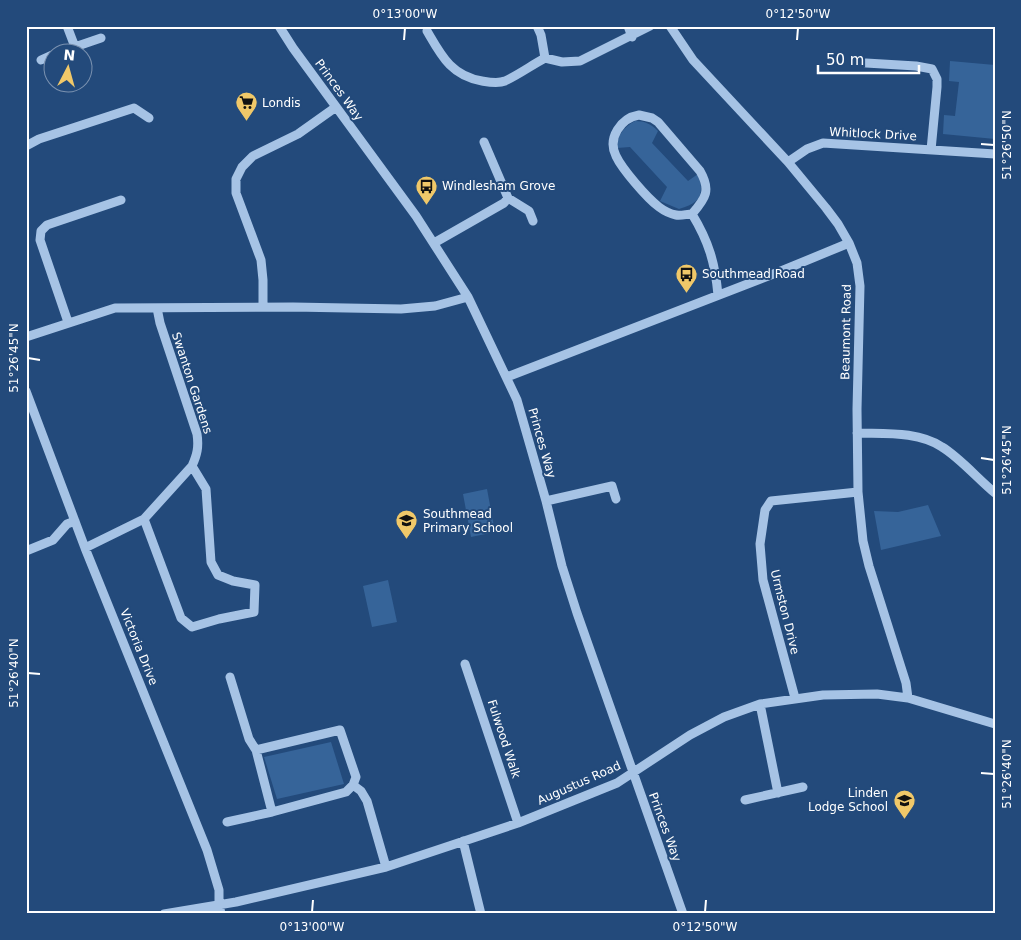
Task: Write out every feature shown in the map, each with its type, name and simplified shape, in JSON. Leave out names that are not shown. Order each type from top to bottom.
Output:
[{"type":"street","points":[[67,26],[72,42]]},
{"type":"street","name":"Princes Way","points":[[279,26],[292,48],[434,243],[468,297],[507,377],[517,400],[546,501],[562,566],[574,603],[683,914]]},
{"type":"street","points":[[537,26],[541,35],[545,58]]},
{"type":"street","points":[[628,26],[632,37]]},
{"type":"street","points":[[427,31],[443,59],[459,73],[470,79],[486,82],[503,82],[545,58],[562,62],[580,61],[632,37],[650,26]]},
{"type":"street","name":"Beaumont Road","points":[[670,26],[693,60],[788,162],[838,224],[849,242],[856,263],[860,286],[857,433],[858,492],[863,541],[906,684],[908,698]]},
{"type":"street","points":[[89,42],[101,38]]},
{"type":"street","name":"Whitlock Drive","points":[[866,62],[932,69],[937,78],[937,87],[931,150]]},
{"type":"street","points":[[263,307],[263,280],[260,260],[236,193],[236,179],[242,167],[253,156],[298,134],[336,107]]},
{"type":"street","points":[[26,146],[39,139],[134,108],[149,118]]},
{"type":"street","points":[[639,115],[652,118],[658,122],[700,170],[704,179],[706,195],[702,203],[692,214],[677,215],[659,208],[614,154],[614,142],[619,126],[625,120],[639,115]]},
{"type":"street","points":[[484,142],[508,198],[529,211],[533,221]]},
{"type":"street","name":"Whitlock Drive","points":[[788,162],[807,149],[823,143],[995,154]]},
{"type":"street","points":[[434,243],[504,203],[508,198]]},
{"type":"street","points":[[68,322],[40,240],[41,231],[47,225],[120,200]]},
{"type":"street","points":[[692,214],[709,245],[716,275],[718,296]]},
{"type":"street","points":[[507,377],[718,296],[849,242]]},
{"type":"street","points":[[26,338],[68,322],[115,308],[263,307],[400,309],[435,306],[468,297]]},
{"type":"street","name":"Swanton Gardens","points":[[85,548],[144,519],[192,466],[198,447],[197,434],[157,308]]},
{"type":"street","name":"Victoria Drive","points":[[26,391],[74,521],[207,850],[219,890],[221,914]]},
{"type":"street","points":[[857,433],[905,435],[930,441],[942,447],[995,493]]},
{"type":"street","points":[[144,519],[181,618],[192,627],[254,612],[255,585],[233,581],[218,575],[211,562],[206,489],[192,466]]},
{"type":"street","points":[[546,501],[612,486],[616,500]]},
{"type":"street","name":"Urmston Drive","points":[[795,698],[763,580],[760,544],[765,510],[771,500],[858,492]]},
{"type":"street","points":[[26,551],[53,540],[67,524],[74,521]]},
{"type":"street","name":"Fulwood Walk","points":[[465,664],[518,822]]},
{"type":"street","points":[[230,677],[249,739],[256,750],[272,812]]},
{"type":"street","name":"Augustus Road","points":[[164,914],[236,902],[386,867],[518,822],[617,783],[690,735],[724,717],[760,704],[795,698],[877,694],[908,698],[995,724]]},
{"type":"street","points":[[760,704],[778,793]]},
{"type":"street","points":[[227,822],[346,792],[353,785],[356,777],[340,730],[256,750]]},
{"type":"street","points":[[353,785],[361,791],[367,800],[386,867]]},
{"type":"street","points":[[745,800],[803,787]]},
{"type":"street","points":[[463,841],[481,914]]},
{"type":"shaded area","points":[[950,61],[995,65],[995,139],[943,134],[944,115],[955,116],[959,82],[949,81]]},
{"type":"shaded area","points":[[635,121],[648,123],[658,131],[652,143],[688,181],[698,174],[701,193],[692,204],[679,209],[660,201],[667,187],[630,147],[617,148],[622,132]]},
{"type":"shaded area","points":[[487,489],[495,532],[471,537],[463,494]]},
{"type":"shaded area","points":[[928,505],[941,536],[881,550],[874,511],[898,512]]},
{"type":"shaded area","points":[[388,580],[397,622],[372,627],[363,586]]},
{"type":"shaded area","points":[[331,742],[344,784],[277,799],[264,757]]},
{"type":"place","name":"Londis","points":[[246,122]]},
{"type":"place","name":"Windlesham Grove","points":[[426,205]]},
{"type":"place","name":"Southmead Road","points":[[686,293]]},
{"type":"place","name":"Southmead Primary School","points":[[407,540]]},
{"type":"place","name":"Linden Lodge School","points":[[904,819]]}]
